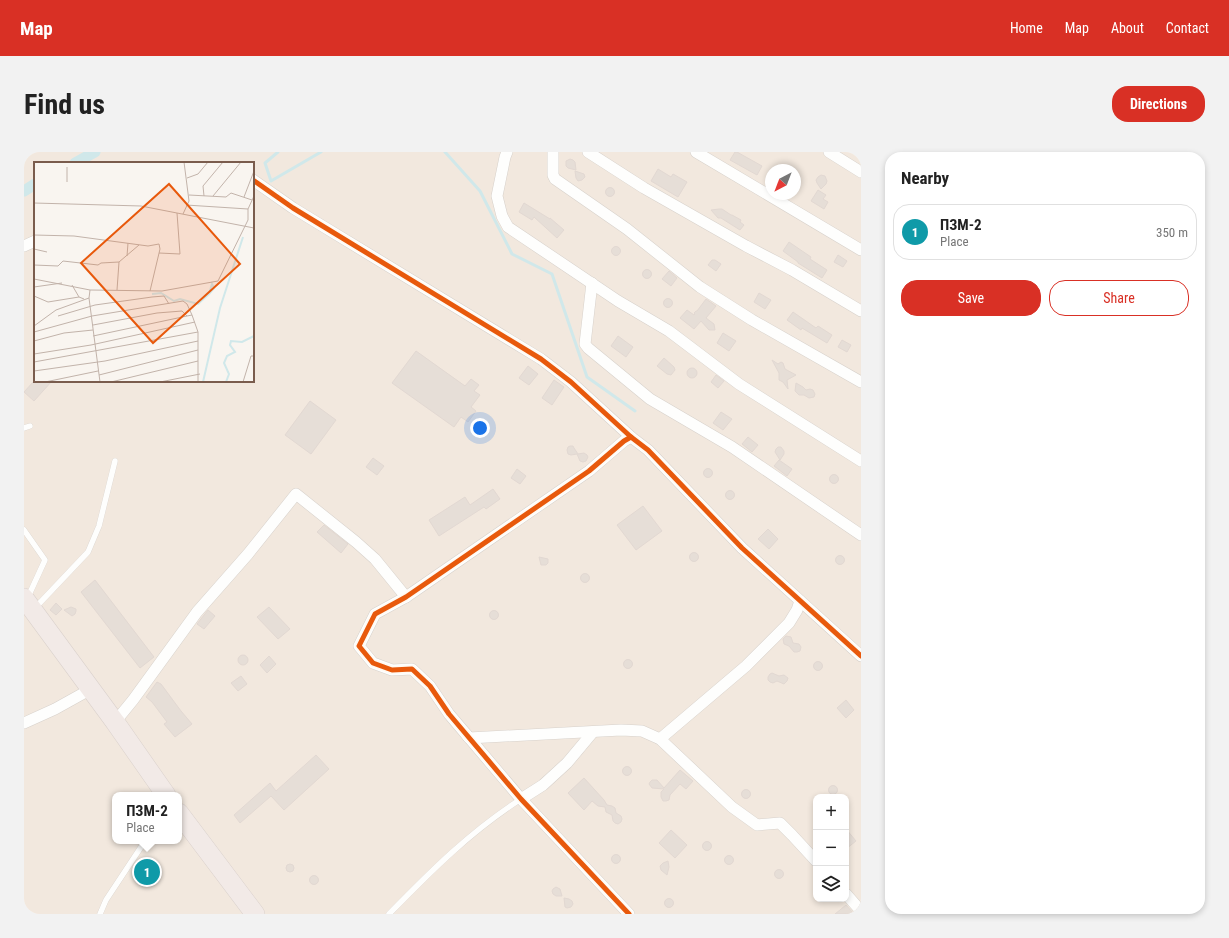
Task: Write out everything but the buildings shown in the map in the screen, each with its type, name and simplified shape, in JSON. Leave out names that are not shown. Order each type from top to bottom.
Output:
[{"type":"highway","points":[[28,603],[164,792]]},
{"type":"highway","points":[[182,817],[255,914]]},
{"type":"street","points":[[507,152],[497,196],[502,216],[508,227],[618,301],[669,331],[739,384],[861,461]]},
{"type":"street","points":[[553,152],[553,175],[555,179],[627,229],[700,287],[752,320],[861,382]]},
{"type":"street","points":[[588,152],[644,188],[746,246],[792,270],[861,311]]},
{"type":"street","points":[[696,152],[861,250]]},
{"type":"street","points":[[829,152],[861,172]]},
{"type":"street","points":[[254,181],[293,208],[541,358],[571,382],[631,437],[648,450],[742,548],[861,656]]},
{"type":"street","points":[[24,246],[34,241]]},
{"type":"street","points":[[592,283],[585,344],[588,348],[650,399],[732,447],[861,535]]},
{"type":"street","points":[[631,437],[624,441],[589,471],[406,597],[375,614],[359,646],[373,663],[392,670],[412,669],[430,686],[449,714],[469,738],[621,730],[642,731],[660,739],[732,807],[757,825],[780,823],[813,858]]},
{"type":"street","points":[[115,722],[134,700],[197,612],[248,554],[296,494],[375,558],[406,597]]},
{"type":"street","points":[[660,739],[751,660],[789,623],[797,610],[800,601]]},
{"type":"street","points":[[26,720],[55,710],[91,689]]},
{"type":"street","points":[[449,714],[521,799],[628,914]]},
{"type":"street","points":[[521,799],[543,785],[567,763],[593,732]]},
{"type":"street","points":[[849,897],[861,911]]},
{"type":"lane","points":[[28,603],[88,552],[99,526],[115,461]]},
{"type":"lane","points":[[24,530],[45,560],[28,603]]},
{"type":"lane","points":[[389,914],[430,872],[458,847],[498,814],[521,799]]},
{"type":"lane","points":[[100,914],[106,900],[143,844]]},
{"type":"shaded area","points":[[24,152],[861,152],[861,914],[24,914]]},
{"type":"waterway","points":[[77,162],[95,152]]},
{"type":"waterway","points":[[278,152],[265,163],[271,181],[321,152]]},
{"type":"waterway","points":[[445,152],[480,191],[512,254],[552,274],[587,377],[635,411]]},
{"type":"waterway","points":[[24,191],[34,185]]},
{"type":"cycle path","points":[[254,181],[293,208],[541,359],[571,382],[631,437],[648,450],[742,548],[861,656]]},
{"type":"cycle path","points":[[629,914],[521,799],[449,714],[430,686],[412,669],[392,670],[373,663],[359,646],[375,614],[406,597],[589,471],[624,441],[631,437]]},
{"type":"place","name":"ПЗМ-2","points":[[147,872]]}]
